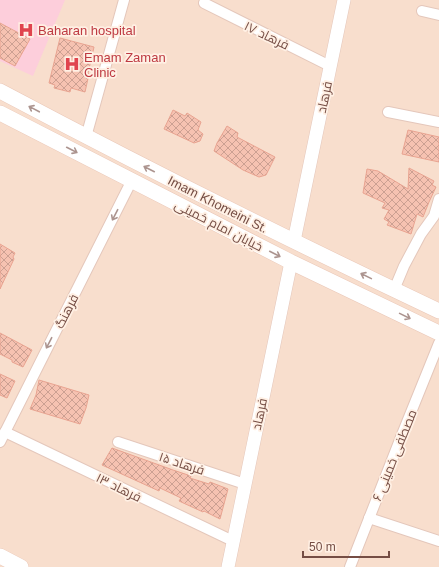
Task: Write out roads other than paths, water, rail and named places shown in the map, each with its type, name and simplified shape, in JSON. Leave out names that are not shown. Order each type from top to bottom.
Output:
[{"type":"main road","name":"Imam Khomeini St.","points":[[0,91],[86,137],[294,241],[439,311]]},
{"type":"main road","name":"خیابان امام خمینی","points":[[0,113],[291,262],[439,333]]},
{"type":"main road","points":[[0,556],[21,567]]},
{"type":"street","points":[[86,137],[124,0]]},
{"type":"street","name":"فرهاد","points":[[294,241],[330,66],[341,1]]},
{"type":"street","name":"فرهاد ۱۷","points":[[204,4],[330,66]]},
{"type":"street","points":[[422,11],[439,15]]},
{"type":"street","points":[[388,112],[439,122]]},
{"type":"street","name":"فرهنگ","points":[[0,442],[132,180]]},
{"type":"street","points":[[394,290],[404,266],[421,234],[434,216],[439,199]]},
{"type":"street","name":"فرهاد","points":[[228,567],[291,262]]},
{"type":"street","name":"مصطفی خمینی ۶","points":[[350,567],[439,343]]},
{"type":"street","name":"فرهاد ۱۳","points":[[5,432],[233,541]]},
{"type":"street","name":"فرهاد ۱۵","points":[[118,442],[245,484]]},
{"type":"street","points":[[369,518],[439,540]]},
{"type":"place","name":"Baharan hospital","points":[[26,30]]},
{"type":"place","name":"Emam Zaman Clinic","points":[[72,64]]}]
